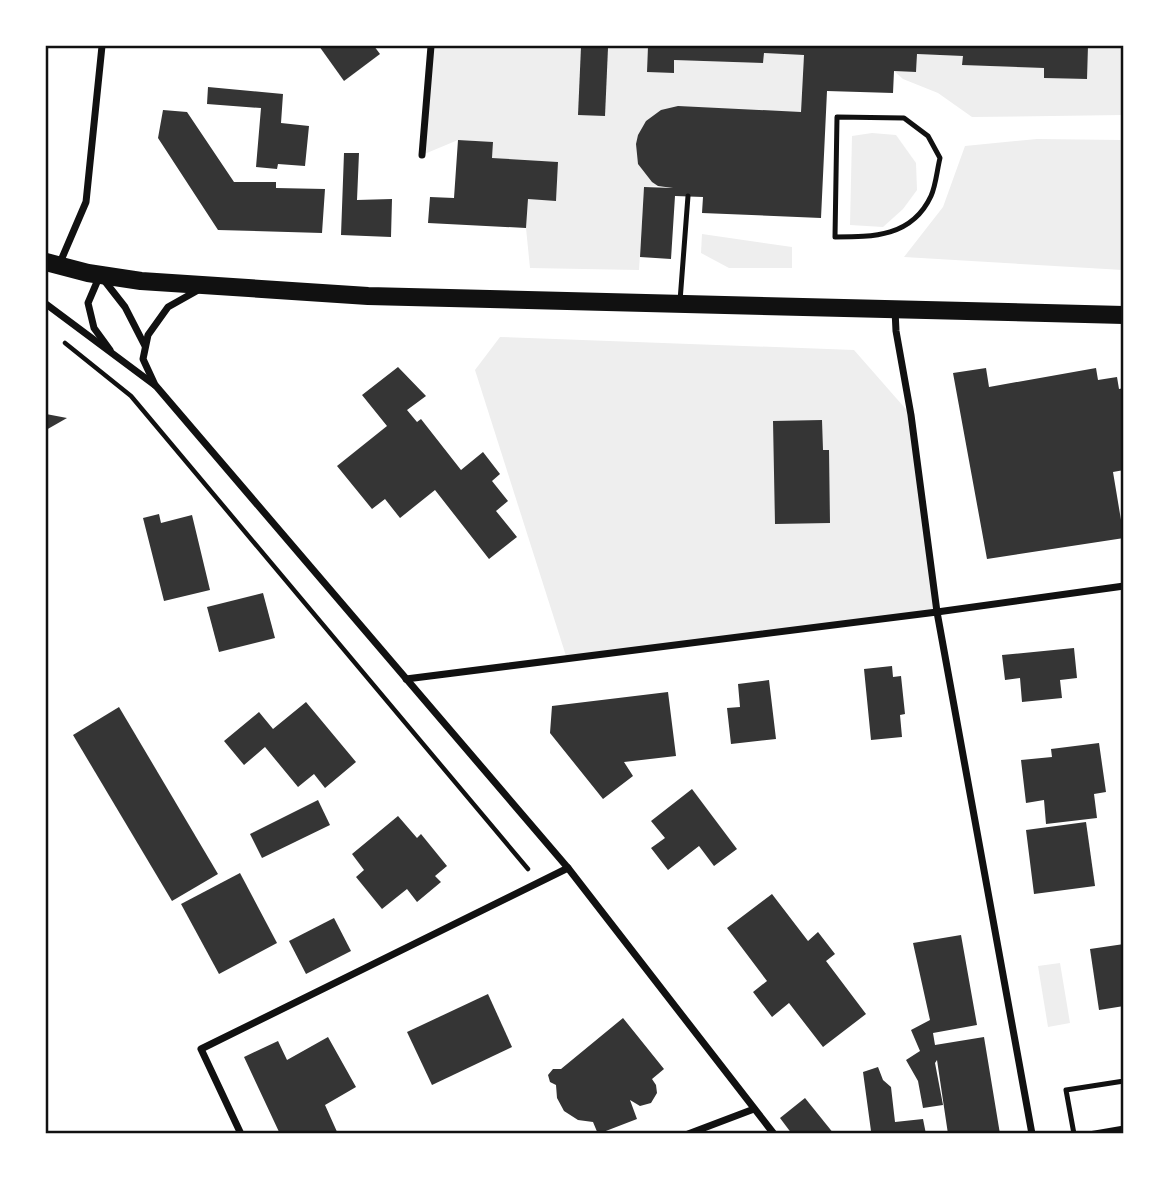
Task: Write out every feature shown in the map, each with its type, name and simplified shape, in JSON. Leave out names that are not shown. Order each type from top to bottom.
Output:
[{"type":"main road","points":[[52,264],[141,281],[368,296],[1124,315]]},
{"type":"street","points":[[52,264],[86,202],[102,46]]},
{"type":"street","points":[[422,155],[431,46]]},
{"type":"street","points":[[117,358],[94,328],[88,303],[100,275],[125,307],[145,346]]},
{"type":"street","points":[[156,386],[143,359],[148,335],[168,307],[206,286]]},
{"type":"street","points":[[46,304],[156,386],[568,868],[774,1133]]},
{"type":"street","points":[[895,310],[937,612],[1032,1133]]},
{"type":"street","points":[[407,679],[1124,586]]},
{"type":"street","points":[[241,1133],[201,1049],[568,868]]},
{"type":"street","points":[[688,1133],[754,1109]]},
{"type":"lane","points":[[837,117],[904,118],[928,136],[940,158],[931,197],[913,221],[892,233],[866,237],[835,237],[837,117]]},
{"type":"lane","points":[[680,304],[688,197]]},
{"type":"lane","points":[[1073,1133],[1066,1090],[1124,1081]]},
{"type":"lane","points":[[1089,1133],[1124,1128]]},
{"type":"path","points":[[56,336],[131,396],[540,882]]},
{"type":"shaded area","points":[[431,46],[648,46],[647,72],[673,73],[674,60],[763,63],[764,53],[804,55],[801,112],[703,191],[644,187],[639,270],[530,268],[526,228],[528,199],[556,200],[558,162],[492,158],[493,142],[458,140],[422,155]]},
{"type":"shaded area","points":[[1088,46],[1123,46],[1123,115],[972,117],[938,93],[903,79],[894,71],[916,72],[917,54],[963,56],[963,65],[1044,68],[1044,78],[1086,79]]},
{"type":"shaded area","points":[[872,133],[896,135],[916,163],[917,190],[903,209],[883,227],[850,225],[852,136]]},
{"type":"shaded area","points":[[1037,139],[1123,140],[1123,270],[904,257],[943,207],[965,146]]},
{"type":"shaded area","points":[[702,234],[792,247],[792,268],[729,268],[701,253]]},
{"type":"shaded area","points":[[500,337],[854,350],[911,415],[937,612],[567,659],[475,370]]},
{"type":"shaded area","points":[[1060,963],[1070,1023],[1048,1027],[1038,966]]},
{"type":"building","points":[[319,46],[374,46],[380,54],[344,81]]},
{"type":"building","points":[[648,46],[1088,46],[1087,79],[1044,78],[1044,68],[962,65],[963,56],[917,54],[916,72],[894,71],[893,93],[827,91],[821,218],[702,213],[703,197],[675,196],[671,259],[640,257],[644,187],[673,188],[658,186],[652,182],[638,164],[636,144],[646,121],[661,110],[678,106],[801,112],[804,55],[764,53],[763,63],[674,60],[674,73],[647,72]]},
{"type":"building","points":[[581,47],[608,48],[605,116],[578,115]]},
{"type":"building","points":[[208,87],[283,94],[281,123],[309,126],[305,166],[278,164],[277,169],[256,167],[261,108],[207,104]]},
{"type":"building","points":[[163,110],[187,112],[234,182],[276,182],[276,188],[325,189],[322,233],[218,230],[158,138]]},
{"type":"building","points":[[458,140],[493,142],[492,158],[558,162],[556,201],[528,199],[526,228],[428,223],[430,197],[454,198]]},
{"type":"building","points":[[344,153],[359,153],[357,200],[392,199],[391,237],[341,235]]},
{"type":"building","points":[[398,367],[426,396],[407,410],[417,422],[421,419],[461,470],[483,452],[500,474],[492,481],[508,501],[496,511],[517,537],[489,559],[435,490],[400,518],[385,499],[372,509],[337,466],[387,426],[362,395]]},
{"type":"building","points":[[986,368],[989,387],[1096,368],[1098,380],[1117,377],[1119,389],[1124,388],[1124,470],[1113,472],[1124,538],[987,559],[953,373]]},
{"type":"building","points":[[46,414],[67,418],[46,430]]},
{"type":"building","points":[[822,420],[823,450],[829,450],[830,523],[775,524],[773,421]]},
{"type":"building","points":[[159,514],[161,523],[192,515],[210,590],[164,601],[143,518]]},
{"type":"building","points":[[263,593],[275,638],[219,652],[207,607]]},
{"type":"building","points":[[1074,648],[1077,678],[1060,680],[1062,698],[1022,702],[1020,678],[1005,680],[1002,655]]},
{"type":"building","points":[[892,666],[893,677],[901,676],[905,714],[900,715],[902,737],[871,740],[864,669]]},
{"type":"building","points":[[769,680],[776,739],[731,744],[727,708],[740,707],[738,684]]},
{"type":"building","points":[[668,692],[676,756],[624,762],[633,776],[603,799],[550,733],[552,706]]},
{"type":"building","points":[[306,702],[356,762],[325,788],[314,774],[298,787],[265,747],[244,765],[224,741],[259,712],[273,729]]},
{"type":"building","points":[[119,707],[218,874],[172,901],[73,735]]},
{"type":"building","points":[[1099,743],[1106,792],[1094,794],[1097,818],[1046,824],[1044,800],[1026,803],[1021,760],[1052,757],[1051,749]]},
{"type":"building","points":[[692,789],[737,849],[714,866],[699,846],[668,870],[651,848],[665,838],[651,821]]},
{"type":"building","points":[[318,800],[330,825],[262,858],[250,834]]},
{"type":"building","points":[[398,816],[417,838],[421,834],[447,866],[435,876],[441,882],[417,902],[407,889],[382,909],[356,877],[364,870],[352,854]]},
{"type":"building","points":[[1086,822],[1095,886],[1034,894],[1026,830]]},
{"type":"building","points":[[240,873],[277,943],[219,974],[181,904]]},
{"type":"building","points":[[772,894],[808,941],[818,932],[835,954],[826,961],[866,1014],[823,1047],[789,1003],[772,1017],[753,992],[767,981],[727,928]]},
{"type":"building","points":[[334,918],[351,951],[306,974],[289,941]]},
{"type":"building","points":[[961,935],[977,1025],[933,1033],[935,1045],[984,1037],[1000,1134],[948,1134],[937,1060],[935,1063],[943,1105],[923,1108],[918,1081],[906,1060],[920,1051],[911,1030],[930,1020],[913,943]]},
{"type":"building","points":[[1124,944],[1124,1006],[1099,1010],[1090,949]]},
{"type":"building","points":[[488,994],[512,1047],[432,1085],[407,1032]]},
{"type":"building","points":[[623,1018],[664,1069],[652,1079],[657,1093],[651,1103],[640,1106],[630,1100],[637,1119],[598,1134],[593,1122],[578,1120],[564,1111],[557,1098],[556,1085],[550,1082],[548,1075],[553,1069],[561,1069]]},
{"type":"building","points":[[328,1037],[356,1087],[325,1105],[338,1134],[280,1134],[244,1057],[278,1041],[287,1060]]},
{"type":"building","points":[[878,1067],[883,1080],[891,1087],[895,1122],[923,1119],[926,1134],[868,1134],[871,1131],[863,1072]]},
{"type":"building","points":[[805,1098],[834,1134],[792,1134],[780,1118]]}]
